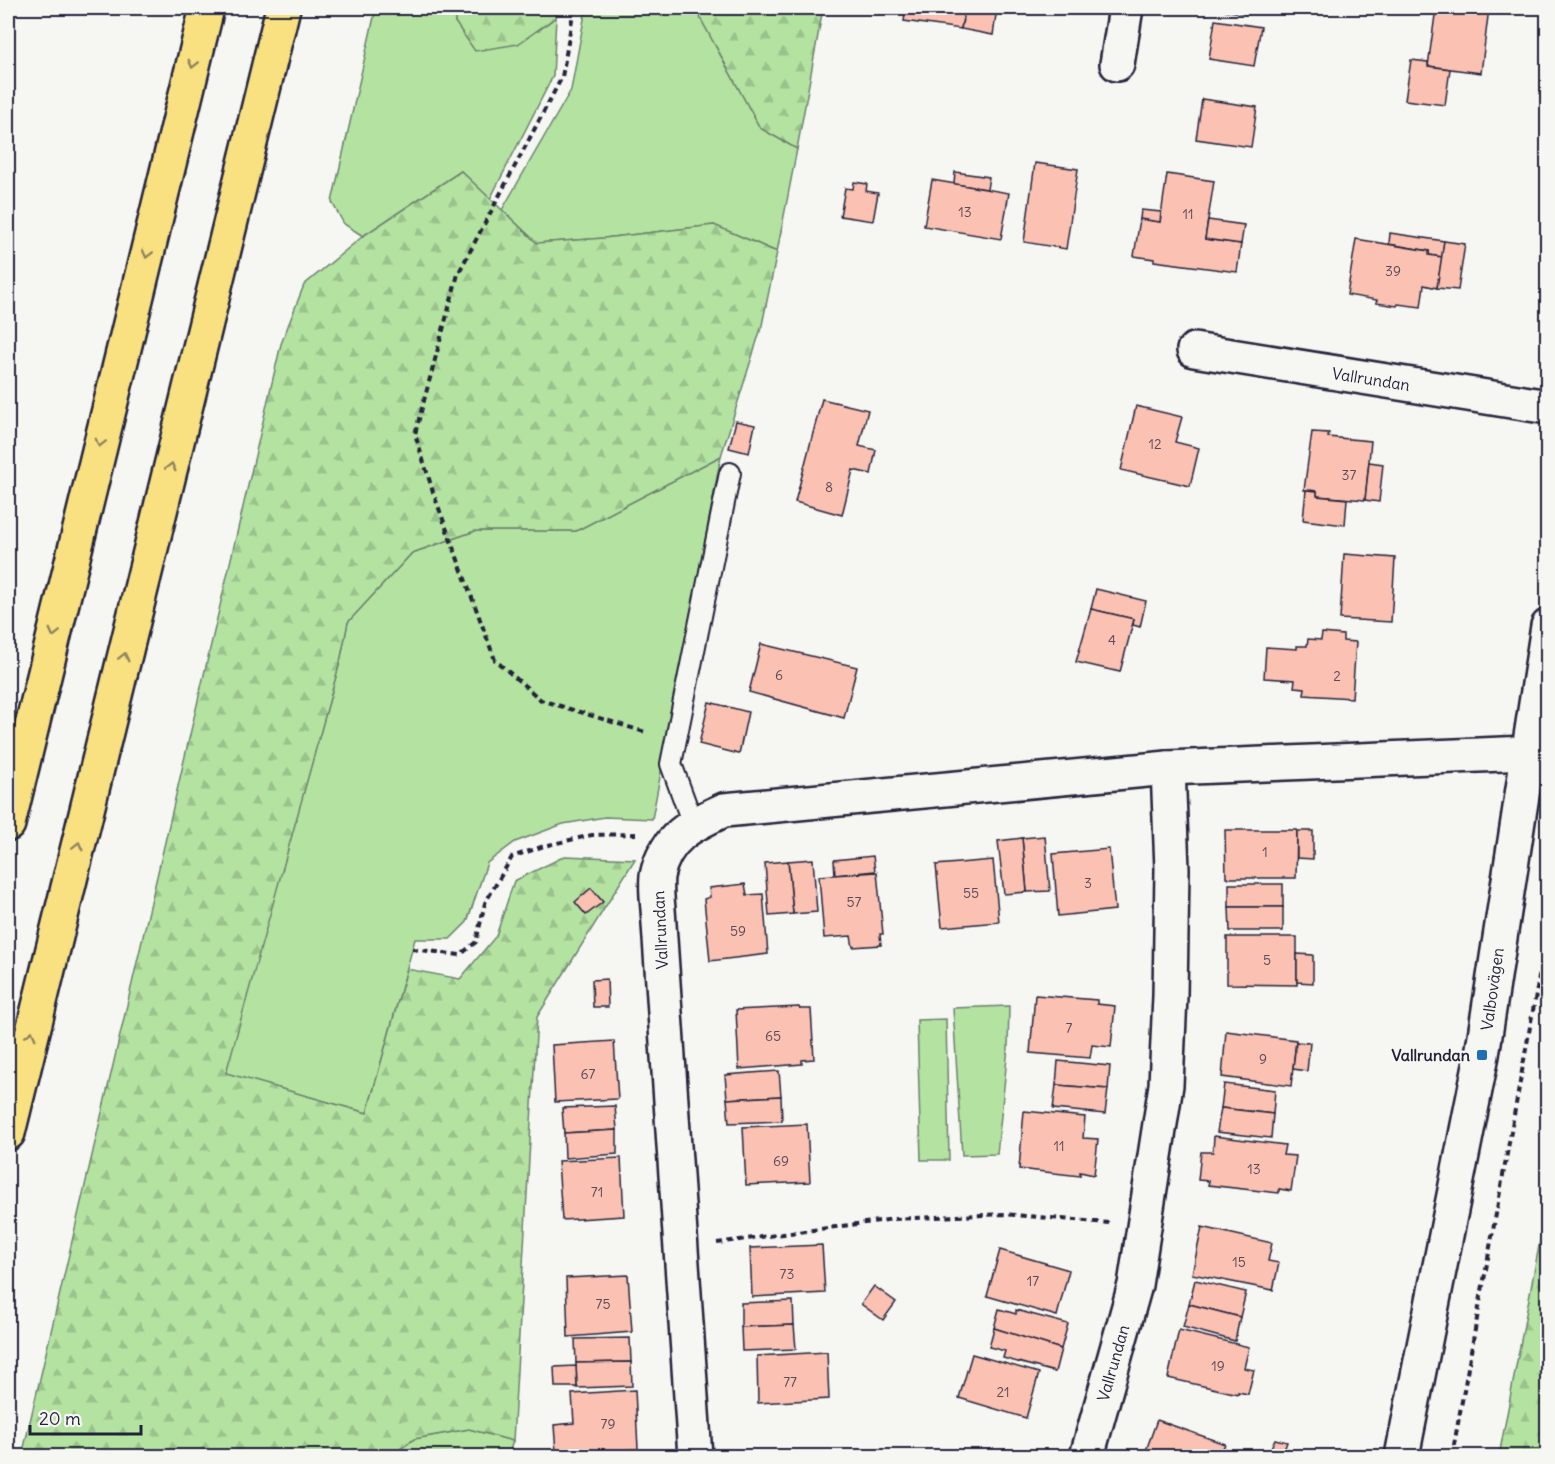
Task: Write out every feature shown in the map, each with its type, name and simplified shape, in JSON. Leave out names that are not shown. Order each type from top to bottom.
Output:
[{"type":"highway","points":[[8,824],[207,8]]},
{"type":"highway","points":[[8,1133],[283,8]]},
{"type":"street","points":[[1118,64],[1126,8]]},
{"type":"street","name":"Vallrundan","points":[[1194,351],[1548,406]]},
{"type":"street","name":"Valbovägen","points":[[1402,1456],[1482,1055],[1548,626]]},
{"type":"street","name":"Vallrundan","points":[[695,1456],[658,909],[657,877],[671,842],[688,828],[724,810],[1168,768],[1527,753]]},
{"type":"street","name":"Vallrundan","points":[[1087,1456],[1135,1285],[1146,1226],[1166,1085],[1172,869],[1168,768]]},
{"type":"lane","points":[[688,828],[671,764],[730,472]]},
{"type":"path","points":[[574,8],[562,77],[458,274],[415,434],[434,495],[495,660],[541,700],[674,741]]},
{"type":"path","points":[[412,949],[460,955],[476,942],[485,903],[512,857],[544,846],[592,835],[688,828]]},
{"type":"path","points":[[1452,1456],[1548,928]]},
{"type":"path","points":[[681,1248],[894,1219],[992,1215],[1146,1226]]},
{"type":"green space","points":[[376,8],[457,8],[455,22],[538,31],[556,17],[553,76],[490,199],[461,171],[363,236],[344,224],[332,202]]},
{"type":"green space","points":[[457,8],[558,8],[556,17],[518,44],[475,51],[455,22]]},
{"type":"green space","points":[[586,8],[691,8],[696,10],[760,128],[797,149],[777,252],[714,225],[604,238],[537,243],[502,210],[571,90]]},
{"type":"green space","points":[[691,8],[823,8],[797,149],[760,128],[696,10]]},
{"type":"green space","points":[[461,171],[537,243],[604,238],[714,225],[777,252],[762,325],[721,456],[576,531],[475,531],[412,553],[348,622],[340,662],[226,1073],[367,1113],[407,969],[460,979],[496,936],[514,881],[565,856],[635,859],[537,1017],[513,1441],[469,1429],[414,1439],[391,1456],[22,1456],[281,344],[304,285],[363,236]]},
{"type":"green space","points":[[721,456],[652,819],[605,817],[563,824],[515,842],[487,863],[467,922],[450,939],[415,939],[367,1113],[225,1073],[340,662],[348,622],[412,553],[475,531],[576,531]]},
{"type":"green space","points":[[1009,1006],[1008,1048],[997,1154],[962,1155],[953,1008]]},
{"type":"green space","points":[[946,1019],[949,1160],[921,1160],[917,1020]]},
{"type":"green space","points":[[1547,1204],[1547,1456],[1499,1456]]},
{"type":"green space","points":[[469,1429],[513,1441],[508,1456],[391,1456],[414,1439]]},
{"type":"building","points":[[906,8],[965,8],[961,29],[904,21]]},
{"type":"building","points":[[965,8],[997,8],[993,35],[961,29]]},
{"type":"building","points":[[1208,8],[1250,8],[1249,14]]},
{"type":"building","points":[[1436,8],[1489,8],[1481,73],[1428,66]]},
{"type":"building","points":[[1215,20],[1261,27],[1254,66],[1209,59]]},
{"type":"building","points":[[1411,60],[1428,62],[1428,66],[1450,69],[1445,105],[1405,100]]},
{"type":"building","points":[[1202,99],[1257,107],[1251,147],[1196,139]]},
{"type":"building","points":[[1035,163],[1078,169],[1066,249],[1024,242]]},
{"type":"building","points":[[955,172],[989,177],[987,189],[954,184]]},
{"type":"building","points":[[1167,174],[1214,181],[1205,239],[1241,244],[1237,272],[1154,261],[1154,259],[1134,256],[1140,219],[1160,222]]},
{"type":"building","points":[[932,180],[1009,193],[1001,239],[924,226]]},
{"type":"building","points":[[854,182],[867,184],[866,191],[878,193],[873,221],[840,216],[845,188],[853,189]]},
{"type":"building","points":[[1141,210],[1161,212],[1160,222],[1140,219]]},
{"type":"building","points":[[1208,220],[1244,225],[1241,244],[1205,239]]},
{"type":"building","points":[[1390,233],[1444,241],[1442,257],[1429,255],[1429,251],[1389,244]]},
{"type":"building","points":[[1356,239],[1429,251],[1429,255],[1442,257],[1437,288],[1424,285],[1421,307],[1376,303],[1377,300],[1347,295]]},
{"type":"building","points":[[1444,241],[1465,244],[1458,290],[1437,288]]},
{"type":"building","points":[[822,399],[868,410],[859,446],[876,450],[871,474],[853,470],[842,515],[795,502]]},
{"type":"building","points":[[1136,406],[1182,417],[1175,442],[1199,448],[1190,486],[1121,470]]},
{"type":"building","points":[[736,421],[755,425],[749,453],[729,448]]},
{"type":"building","points":[[1312,432],[1329,433],[1328,437],[1371,441],[1365,500],[1317,496],[1317,491],[1304,490]]},
{"type":"building","points":[[1369,462],[1383,464],[1379,502],[1365,500]]},
{"type":"building","points":[[1306,490],[1317,491],[1317,496],[1347,499],[1345,525],[1303,520]]},
{"type":"building","points":[[1344,554],[1395,558],[1391,622],[1340,619]]},
{"type":"building","points":[[1096,589],[1146,601],[1140,627],[1133,625],[1134,619],[1091,609]]},
{"type":"building","points":[[1091,609],[1134,619],[1120,672],[1076,662]]},
{"type":"building","points":[[1322,633],[1343,635],[1343,641],[1356,642],[1352,698],[1304,695],[1305,688],[1294,687],[1295,680],[1264,678],[1266,647],[1297,649],[1297,646],[1307,646],[1308,639],[1321,640]]},
{"type":"building","points":[[761,644],[857,667],[844,718],[749,692]]},
{"type":"building","points":[[709,702],[748,712],[739,754],[699,744]]},
{"type":"building","points":[[1225,830],[1297,830],[1296,878],[1226,878]]},
{"type":"building","points":[[1297,831],[1313,831],[1313,859],[1297,858]]},
{"type":"building","points":[[1045,836],[1050,891],[1027,892],[1022,838]]},
{"type":"building","points":[[1022,838],[1027,892],[1004,894],[998,841]]},
{"type":"building","points":[[1109,849],[1115,910],[1058,916],[1053,854]]},
{"type":"building","points":[[873,856],[875,871],[835,875],[834,860]]},
{"type":"building","points":[[813,859],[817,912],[793,914],[788,861]]},
{"type":"building","points":[[993,860],[999,922],[942,927],[936,865]]},
{"type":"building","points":[[788,861],[793,914],[769,916],[765,863]]},
{"type":"building","points":[[877,872],[883,934],[880,934],[881,945],[853,947],[851,936],[824,938],[819,876]]},
{"type":"building","points":[[745,884],[747,895],[763,894],[768,954],[710,961],[704,899],[710,897],[709,888]]},
{"type":"building","points":[[1229,884],[1283,884],[1283,907],[1229,907]]},
{"type":"building","points":[[591,888],[603,902],[586,915],[575,902]]},
{"type":"building","points":[[1229,907],[1283,907],[1283,931],[1230,931]]},
{"type":"building","points":[[1227,937],[1297,937],[1297,985],[1227,984]]},
{"type":"building","points":[[1297,954],[1313,955],[1313,983],[1297,982]]},
{"type":"building","points":[[607,979],[608,1007],[593,1007],[592,980]]},
{"type":"building","points":[[1035,995],[1097,1000],[1097,1004],[1115,1006],[1111,1047],[1092,1045],[1090,1058],[1030,1053]]},
{"type":"building","points":[[799,1007],[800,1009],[811,1009],[814,1059],[802,1060],[802,1064],[739,1069],[736,1010]]},
{"type":"building","points":[[1226,1031],[1296,1040],[1291,1086],[1222,1077]]},
{"type":"building","points":[[614,1041],[618,1099],[555,1102],[552,1045]]},
{"type":"building","points":[[1296,1042],[1310,1043],[1307,1071],[1293,1069]]},
{"type":"building","points":[[1058,1061],[1110,1066],[1108,1089],[1056,1085]]},
{"type":"building","points":[[779,1071],[781,1096],[727,1099],[725,1075]]},
{"type":"building","points":[[1224,1084],[1275,1090],[1273,1114],[1221,1108]]},
{"type":"building","points":[[1056,1085],[1108,1089],[1105,1114],[1053,1109]]},
{"type":"building","points":[[781,1096],[782,1121],[729,1123],[727,1099]]},
{"type":"building","points":[[615,1106],[617,1130],[564,1133],[562,1108]]},
{"type":"building","points":[[1221,1108],[1273,1114],[1271,1138],[1217,1132]]},
{"type":"building","points":[[1024,1111],[1085,1117],[1083,1138],[1098,1139],[1094,1175],[1080,1172],[1080,1176],[1019,1169]]},
{"type":"building","points":[[807,1124],[810,1182],[746,1185],[743,1127]]},
{"type":"building","points":[[617,1130],[617,1154],[565,1158],[564,1133]]},
{"type":"building","points":[[1214,1136],[1285,1145],[1283,1155],[1296,1156],[1291,1191],[1279,1189],[1279,1193],[1208,1185],[1209,1181],[1198,1180],[1201,1152],[1213,1152]]},
{"type":"building","points":[[621,1158],[624,1216],[562,1220],[558,1161]]},
{"type":"building","points":[[1202,1227],[1272,1243],[1268,1261],[1279,1263],[1273,1290],[1192,1274]]},
{"type":"building","points":[[822,1245],[825,1293],[752,1297],[750,1248]]},
{"type":"building","points":[[1000,1250],[1069,1270],[1057,1316],[987,1296]]},
{"type":"building","points":[[628,1275],[632,1332],[568,1337],[566,1278]]},
{"type":"building","points":[[1195,1280],[1246,1292],[1240,1317],[1189,1304]]},
{"type":"building","points":[[874,1286],[896,1302],[883,1320],[861,1304]]},
{"type":"building","points":[[793,1301],[794,1325],[741,1327],[741,1303]]},
{"type":"building","points":[[1189,1304],[1240,1317],[1235,1341],[1183,1327]]},
{"type":"building","points":[[999,1309],[1016,1314],[1016,1310],[1068,1324],[1061,1349],[994,1328]]},
{"type":"building","points":[[794,1325],[796,1349],[742,1351],[741,1327]]},
{"type":"building","points":[[994,1328],[1061,1349],[1055,1372],[1003,1358],[1005,1351],[989,1347]]},
{"type":"building","points":[[1179,1330],[1249,1347],[1244,1368],[1254,1370],[1248,1394],[1238,1392],[1238,1394],[1168,1378]]},
{"type":"building","points":[[630,1338],[631,1362],[576,1363],[575,1339]]},
{"type":"building","points":[[827,1352],[829,1399],[758,1403],[757,1356]]},
{"type":"building","points":[[972,1354],[1039,1373],[1026,1418],[959,1398]]},
{"type":"building","points":[[631,1362],[632,1386],[577,1388],[576,1363]]},
{"type":"building","points":[[576,1366],[577,1387],[555,1387],[554,1367]]},
{"type":"building","points":[[635,1390],[638,1449],[556,1453],[554,1425],[574,1423],[572,1394]]},
{"type":"building","points":[[1157,1420],[1225,1444],[1223,1448],[1233,1450],[1231,1456],[1144,1456]]},
{"type":"building","points":[[1275,1439],[1287,1442],[1282,1456],[1268,1454]]},
{"type":"building","points":[[753,1452],[824,1455],[824,1456],[752,1456]]},
{"type":"place","name":"Vallrundan","points":[[1482,1055]]}]
